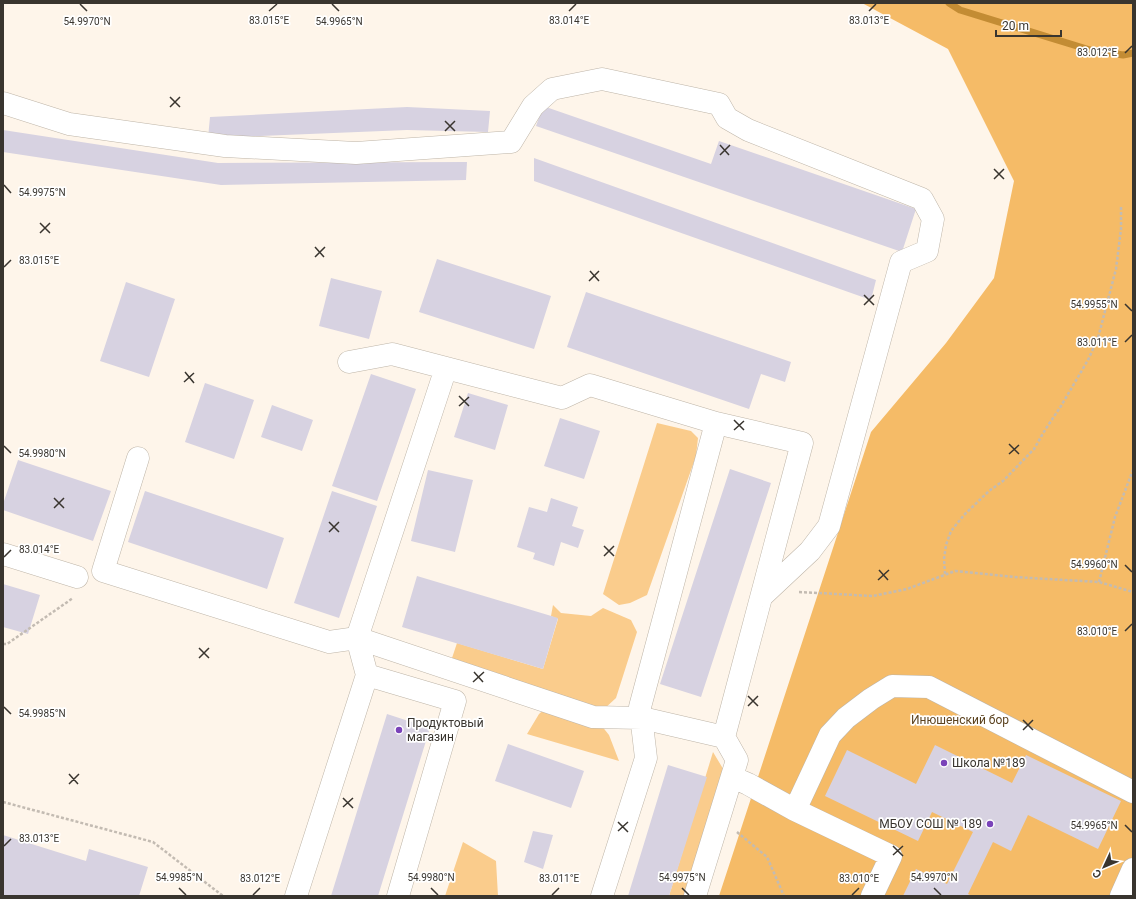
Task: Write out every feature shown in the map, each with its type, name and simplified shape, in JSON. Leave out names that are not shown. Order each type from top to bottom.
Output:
[{"type":"lane","points":[[3,104],[69,124],[225,146],[356,153],[512,142],[533,106],[552,89],[602,78],[719,104],[727,118],[748,130],[922,199],[933,219],[927,251],[900,262],[829,526],[810,551],[765,593]]},
{"type":"lane","points":[[349,362],[392,354],[562,398],[590,385],[716,423],[802,443],[765,593],[724,736],[737,760],[695,896]]},
{"type":"lane","points":[[296,896],[367,675],[357,638],[446,368]]},
{"type":"lane","points":[[602,896],[646,758],[640,707],[716,423]]},
{"type":"lane","points":[[138,458],[103,571],[329,642],[357,638],[593,717],[642,718],[724,736]]},
{"type":"lane","points":[[3,554],[76,587]]},
{"type":"lane","points":[[367,675],[455,701],[398,896]]},
{"type":"lane","points":[[795,810],[830,735],[846,718],[871,699],[892,686],[929,687],[1133,792]]},
{"type":"lane","points":[[732,777],[748,784],[795,810],[891,856],[872,896]]},
{"type":"lane","points":[[1121,896],[1133,869]]},
{"type":"path","points":[[945,574],[944,559],[946,545],[951,532],[964,515],[989,491],[1003,481],[1034,449],[1088,360],[1098,338],[1116,269],[1121,229],[1121,207]]},
{"type":"path","points":[[1099,582],[1115,517],[1133,470]]},
{"type":"path","points":[[765,593],[873,596],[907,589],[955,571],[1014,577],[1099,582],[1133,592]]},
{"type":"path","points":[[3,644],[7,644],[76,587]]},
{"type":"path","points":[[3,802],[153,842],[223,896]]},
{"type":"path","points":[[720,817],[767,857],[784,896]]},
{"type":"shaded area","points":[[657,423],[691,431],[698,438],[696,456],[647,595],[630,603],[619,605],[603,594]]},
{"type":"shaded area","points":[[553,605],[561,613],[591,616],[603,608],[631,620],[637,632],[616,698],[603,710],[452,658],[457,643],[543,669],[558,619],[551,616]]},
{"type":"shaded area","points":[[547,707],[601,725],[609,735],[619,761],[527,734],[539,714]]},
{"type":"shaded area","points":[[713,752],[728,777],[691,896],[669,896]]},
{"type":"shaded area","points":[[463,842],[496,861],[498,896],[445,896]]},
{"type":"green space","name":"Инюшенский бор","points":[[862,3],[1133,3],[1133,896],[719,896],[871,432],[946,343],[994,278],[1014,181],[948,49]]},
{"type":"building","points":[[543,106],[711,164],[719,141],[916,209],[902,252],[536,126]]},
{"type":"building","points":[[407,107],[490,111],[488,132],[407,130],[208,138],[210,117]]},
{"type":"building","points":[[3,130],[218,163],[467,162],[466,180],[221,185],[3,152]]},
{"type":"building","points":[[534,158],[876,280],[871,300],[534,181]]},
{"type":"building","points":[[437,259],[551,296],[534,349],[419,312]]},
{"type":"building","points":[[331,278],[382,291],[369,339],[319,326]]},
{"type":"building","points":[[126,282],[175,299],[149,377],[100,361]]},
{"type":"building","points":[[586,292],[791,362],[785,382],[761,374],[749,409],[567,347]]},
{"type":"building","points":[[371,374],[416,389],[377,501],[332,486]]},
{"type":"building","points":[[205,383],[254,400],[234,459],[185,442]]},
{"type":"building","points":[[468,393],[508,405],[495,450],[454,437]]},
{"type":"building","points":[[272,405],[313,420],[302,451],[261,437]]},
{"type":"building","points":[[560,418],[600,431],[584,479],[544,466]]},
{"type":"building","points":[[18,460],[111,491],[93,541],[3,510],[3,504]]},
{"type":"building","points":[[730,469],[771,483],[701,697],[660,684]]},
{"type":"building","points":[[428,470],[473,480],[455,552],[411,541]]},
{"type":"building","points":[[145,491],[284,538],[267,589],[128,542]]},
{"type":"building","points":[[332,491],[377,506],[339,618],[294,603]]},
{"type":"building","points":[[551,498],[578,507],[572,526],[584,530],[578,548],[561,542],[554,566],[533,559],[535,553],[517,547],[529,507],[547,512]]},
{"type":"building","points":[[417,576],[558,618],[543,669],[402,627]]},
{"type":"building","points":[[3,584],[40,595],[28,634],[3,627]]},
{"type":"building","points":[[387,714],[430,728],[378,896],[331,896]]},
{"type":"building","points":[[508,744],[584,771],[571,808],[495,781]]},
{"type":"building","name":"МБОУ СОШ № 189","points":[[935,745],[1012,783],[1026,755],[1121,801],[1098,849],[1028,815],[1011,851],[993,842],[968,894],[972,896],[903,896],[916,869],[947,884],[973,832],[932,812],[918,841],[825,796],[847,750],[916,784]]},
{"type":"building","points":[[668,765],[707,777],[669,896],[628,896]]},
{"type":"building","points":[[533,831],[553,835],[543,869],[524,862]]},
{"type":"building","points":[[3,835],[86,861],[89,849],[148,867],[139,896],[3,896]]},
{"type":"waterway","points":[[949,3],[960,10],[1090,50],[1123,55],[1133,53]]},
{"type":"place","name":"Продуктовый магазин","points":[[399,730]]},
{"type":"place","name":"Школа №189","points":[[944,763]]},
{"type":"place","name":"МБОУ СОШ № 189","points":[[990,824]]}]
